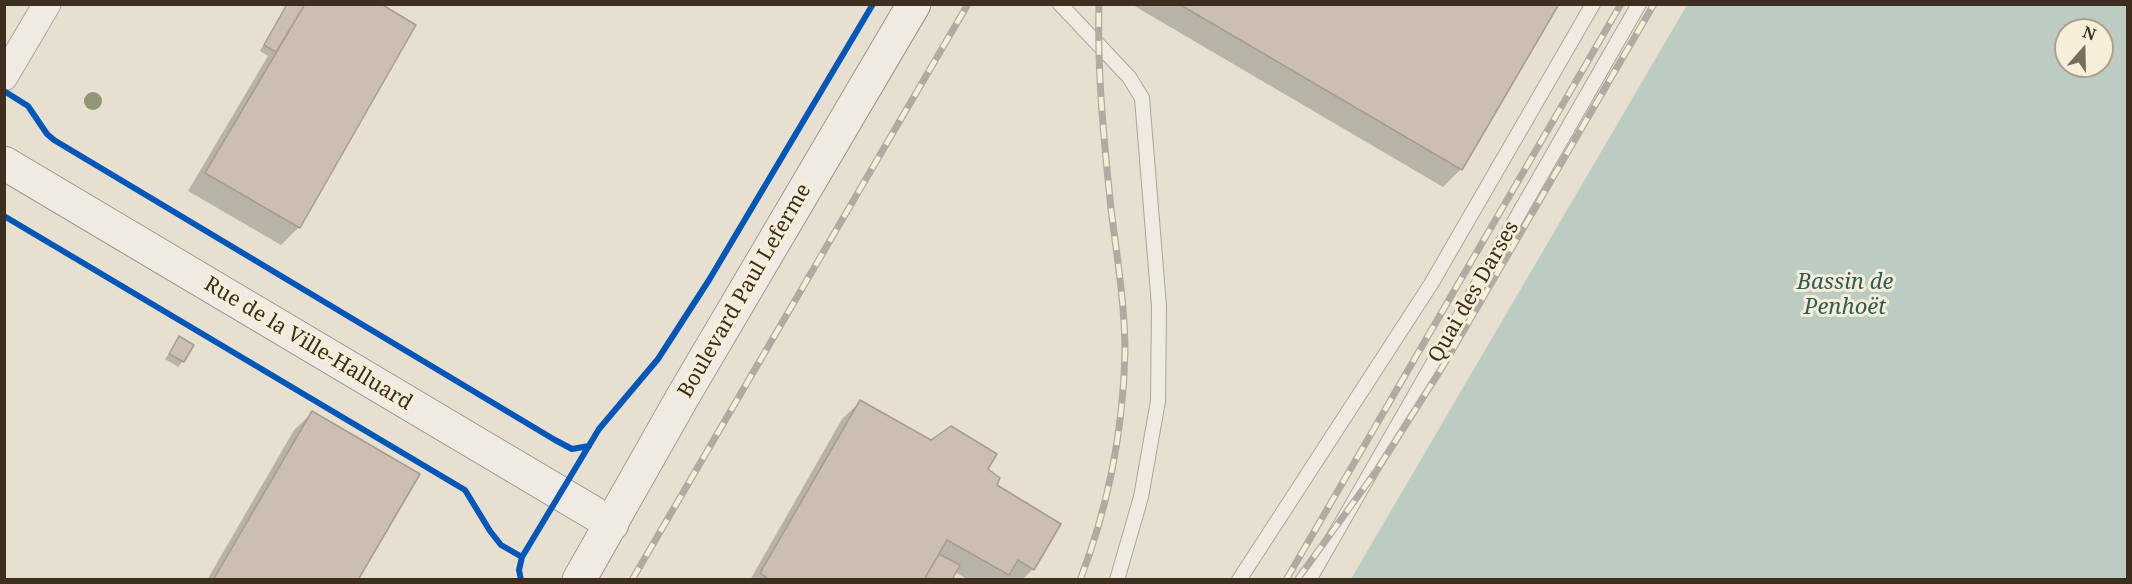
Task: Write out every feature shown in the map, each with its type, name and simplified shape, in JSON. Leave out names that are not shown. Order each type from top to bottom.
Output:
[{"type":"main road","name":"Boulevard Paul Leferme","points":[[579,579],[688,388],[914,4]]},
{"type":"main road","name":"Rue de la Ville-Halluard","points":[[4,163],[612,524]]},
{"type":"street","points":[[4,77],[47,4]]},
{"type":"lane","points":[[1060,4],[1129,77],[1142,98],[1159,306],[1158,401],[1141,497],[1117,579]]},
{"type":"lane","points":[[1239,579],[1431,284],[1593,4]]},
{"type":"lane","name":"Quai des Darses","points":[[1309,579],[1639,4]]},
{"type":"water","name":"Bassin de Penhoët","points":[[1687,5],[2127,5],[2127,579],[1351,579]]},
{"type":"building","points":[[287,4],[305,4],[276,52],[264,45]]},
{"type":"building","points":[[305,4],[381,4],[416,25],[300,228],[205,173]]},
{"type":"building","points":[[1179,4],[1559,4],[1462,170]]},
{"type":"building","points":[[179,336],[194,345],[184,362],[169,354]]},
{"type":"building","points":[[860,400],[931,440],[951,426],[997,454],[988,469],[1000,478],[997,485],[1061,524],[1034,570],[1018,560],[1009,575],[947,540],[925,578],[928,580],[770,580],[760,573]]},
{"type":"building","points":[[312,411],[420,474],[358,580],[213,580]]},
{"type":"building","points":[[939,554],[960,565],[952,580],[925,578]]},
{"type":"railway","points":[[632,580],[968,4]]},
{"type":"railway","points":[[1080,580],[1099,525],[1112,468],[1121,411],[1125,353],[1122,299],[1102,107],[1099,4]]},
{"type":"railway","points":[[1286,580],[1621,4]]},
{"type":"railway","points":[[1297,580],[1377,470],[1443,366],[1654,4]]},
{"type":"cycle path","points":[[521,580],[519,570],[522,557],[599,429],[658,359],[709,280],[873,4]]},
{"type":"cycle path","points":[[4,91],[28,106],[47,134],[54,140],[555,440],[572,449],[589,446]]},
{"type":"cycle path","points":[[4,216],[465,490],[501,545],[522,557]]}]
